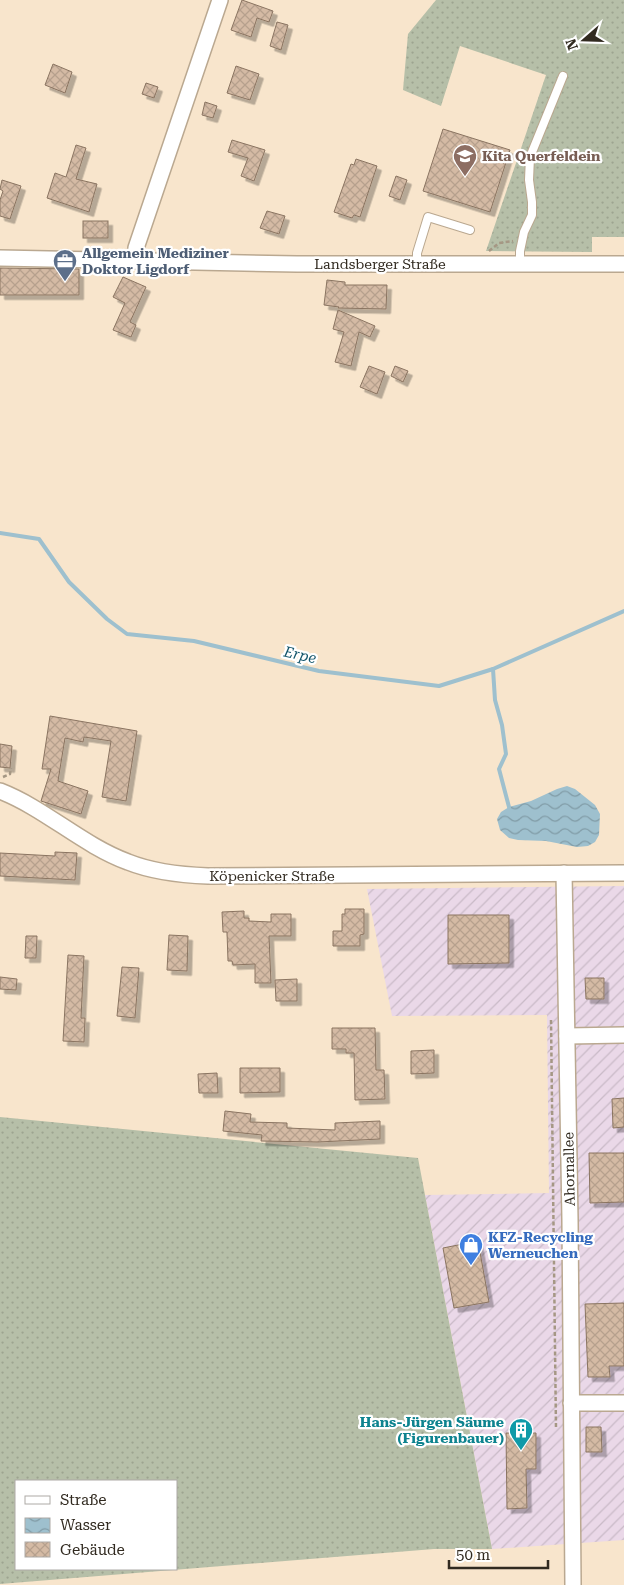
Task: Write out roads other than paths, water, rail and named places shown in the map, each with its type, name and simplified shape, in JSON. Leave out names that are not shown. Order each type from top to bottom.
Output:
[{"type":"street","points":[[136,261],[136,248],[220,0]]},
{"type":"street","name":"Landsberger Straße","points":[[0,258],[297,264],[624,264]]},
{"type":"street","name":"Köpenicker Straße","points":[[2,784],[26,803],[118,858],[146,868],[173,873],[208,876],[624,873]]},
{"type":"street","name":"Ahornallee","points":[[564,873],[573,1585]]},
{"type":"street","points":[[567,1036],[624,1035]]},
{"type":"street","points":[[571,1403],[624,1403]]},
{"type":"lane","points":[[520,264],[524,232],[532,216],[529,180],[530,157],[563,76]]},
{"type":"lane","points":[[417,263],[417,253],[428,217],[470,230]]},
{"type":"water","points":[[567,786],[575,789],[595,805],[600,814],[599,835],[595,842],[588,846],[577,847],[546,841],[518,840],[509,838],[500,830],[497,819],[501,812],[509,807],[531,801]]},
{"type":"waterway","name":"Erpe","points":[[0,533],[39,539],[69,582],[107,619],[127,634],[194,641],[319,671],[439,686],[493,669],[624,611]]},
{"type":"waterway","points":[[493,669],[495,700],[502,725],[506,754],[499,769],[509,807]]},
{"type":"place","name":"Kita Querfeldein","points":[[465,177]]},
{"type":"place","name":"Allgemein Mediziner Doktor Ligdorf","points":[[65,282]]},
{"type":"place","name":"KFZ-Recycling Werneuchen","points":[[471,1266]]},
{"type":"place","name":"Hans-Jürgen Säume (Figurenbauer)","points":[[521,1451]]}]
